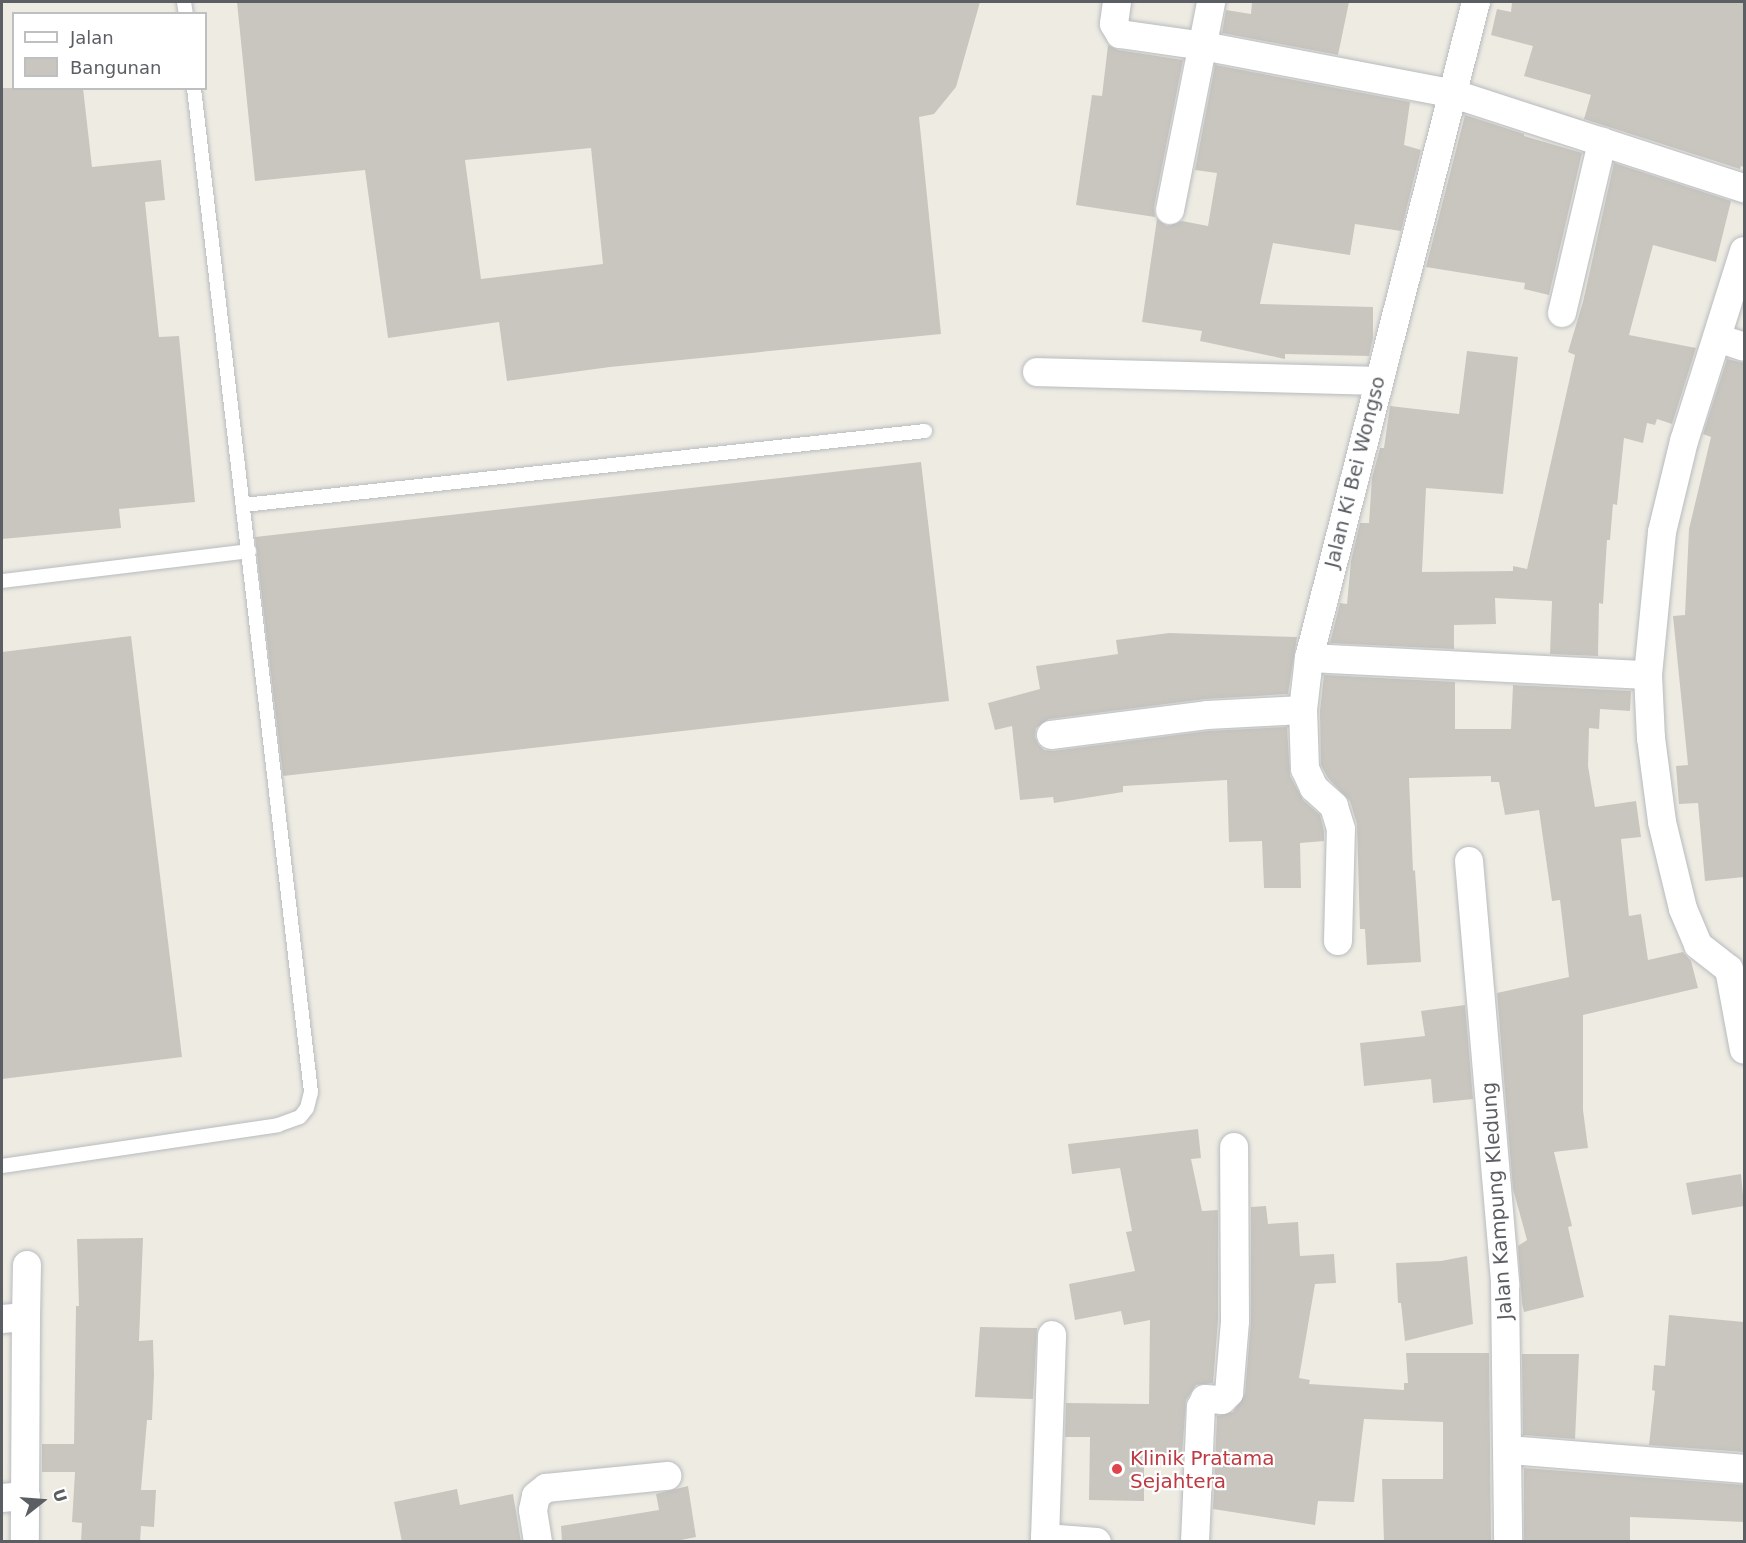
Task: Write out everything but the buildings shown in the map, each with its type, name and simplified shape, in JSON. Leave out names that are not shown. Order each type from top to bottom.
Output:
[{"type":"street","points":[[1117,2],[1114,24],[1120,34],[1203,46],[1454,94],[1744,188]]},
{"type":"street","points":[[1170,210],[1210,2]]},
{"type":"street","name":"Jalan Ki Bei Wongso","points":[[1338,941],[1341,830],[1334,806],[1309,781],[1305,769],[1302,710],[1309,658],[1377,381],[1454,94],[1476,2]]},
{"type":"street","points":[[1562,313],[1602,142]]},
{"type":"street","points":[[1744,251],[1684,441],[1662,532],[1648,675],[1651,738],[1662,822],[1683,909],[1698,945],[1737,968],[1744,1050]]},
{"type":"street","points":[[1717,338],[1744,347]]},
{"type":"street","points":[[1037,372],[1377,381]]},
{"type":"street","points":[[1309,658],[1648,675]]},
{"type":"street","points":[[1051,735],[1207,715],[1302,710]]},
{"type":"street","name":"Jalan Kampung Kledung","points":[[1469,861],[1505,1285],[1509,1450],[1508,1542]]},
{"type":"street","points":[[1195,1542],[1201,1407],[1205,1399],[1227,1398],[1230,1383],[1235,1321],[1234,1147]]},
{"type":"street","points":[[25,1542],[14,1497],[14,1318],[27,1264]]},
{"type":"street","points":[[1052,1335],[1045,1540],[1096,1542]]},
{"type":"street","points":[[1509,1450],[1744,1469]]},
{"type":"street","points":[[538,1542],[533,1510],[536,1496],[546,1488],[667,1476]]},
{"type":"lane","points":[[2,1166],[278,1125],[300,1117],[307,1108],[311,1092],[194,90]]},
{"type":"lane","points":[[244,505],[925,431]]},
{"type":"lane","points":[[2,581],[249,551]]},
{"type":"place","name":"Klinik Pratama Sejahtera","points":[[1117,1469]]}]
